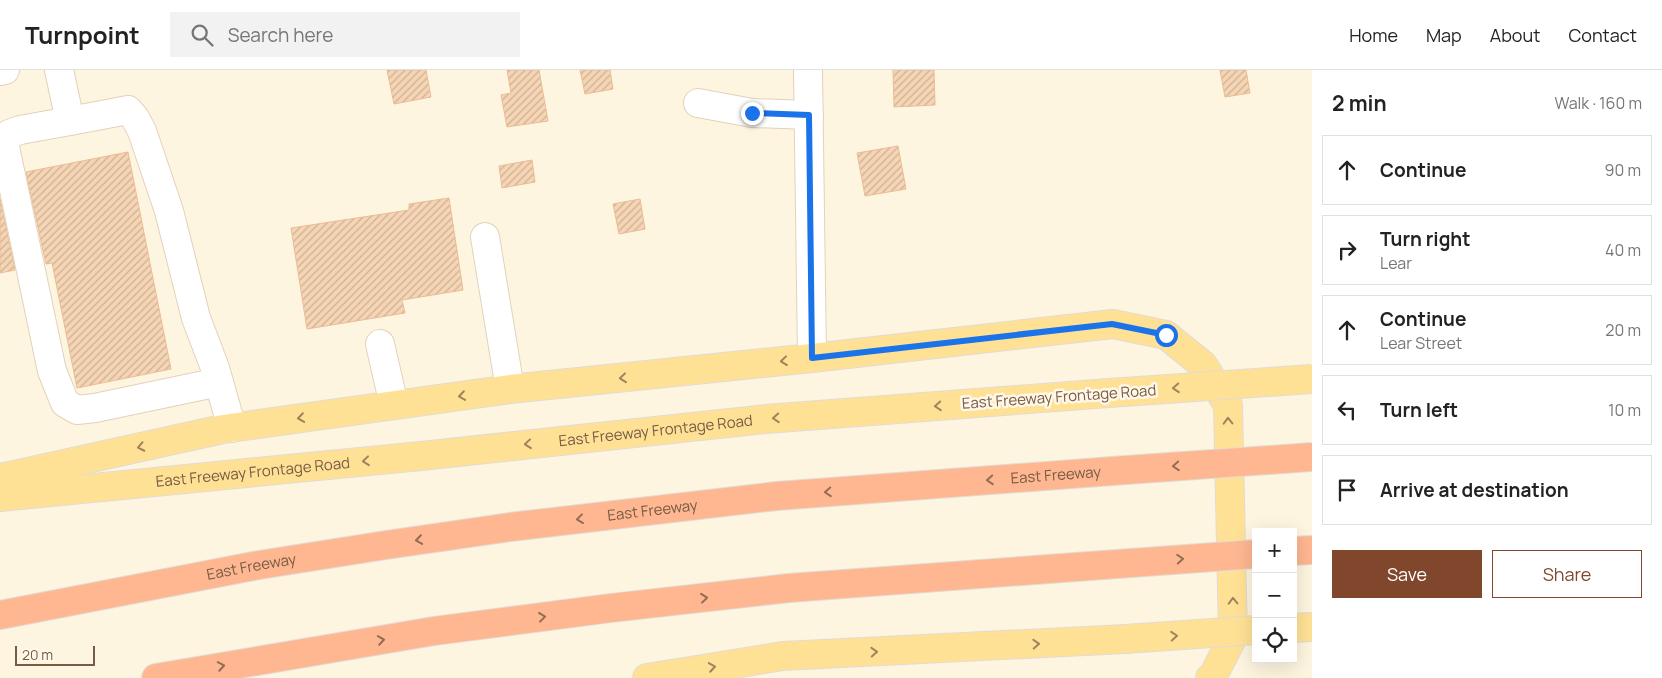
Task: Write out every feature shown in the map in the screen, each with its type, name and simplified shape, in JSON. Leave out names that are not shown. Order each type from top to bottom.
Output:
[{"type":"highway","name":"East Freeway","points":[[0,615],[259,566],[386,545],[520,526],[777,496],[1312,457]]},
{"type":"highway","points":[[1297,552],[1312,550]]},
{"type":"highway","points":[[156,678],[434,631],[611,608],[789,588],[1252,554]]},
{"type":"main road","points":[[0,478],[232,428],[394,405],[510,390],[1112,324],[1166,335],[1202,365],[1228,405],[1233,637],[1213,676],[1210,678]]},
{"type":"main road","name":"East Freeway Frontage Road","points":[[0,497],[421,456],[766,419],[1312,379]]},
{"type":"main road","points":[[1297,628],[1312,626]]},
{"type":"main road","points":[[647,678],[783,656],[1125,639],[1252,630]]},
{"type":"street","points":[[0,71],[5,70]]},
{"type":"street","points":[[60,70],[70,121]]},
{"type":"street","points":[[808,70],[812,358]]},
{"type":"street","points":[[698,103],[752,113],[809,115]]},
{"type":"street","points":[[219,382],[77,410],[65,403],[52,371],[4,142],[9,134],[20,130],[128,110],[135,118],[142,131],[169,211],[196,318],[219,382],[232,428]]},
{"type":"street","points":[[485,237],[510,390]]},
{"type":"street","points":[[380,344],[394,405]]},
{"type":"building","points":[[387,70],[426,70],[431,97],[394,104]]},
{"type":"building","points":[[507,70],[539,70],[548,121],[507,127],[501,95],[511,93]]},
{"type":"building","points":[[580,70],[610,70],[613,89],[585,94]]},
{"type":"building","points":[[893,70],[934,70],[935,105],[894,107]]},
{"type":"building","points":[[1220,70],[1246,70],[1250,93],[1225,97]]},
{"type":"building","points":[[898,146],[906,189],[865,196],[857,153]]},
{"type":"building","points":[[128,152],[171,369],[77,388],[52,263],[46,264],[26,172]]},
{"type":"building","points":[[532,160],[535,182],[502,188],[499,166]]},
{"type":"building","points":[[449,198],[463,290],[402,300],[405,313],[307,329],[291,228],[409,210],[409,204]]},
{"type":"building","points":[[0,199],[15,270],[0,273]]},
{"type":"building","points":[[640,199],[645,229],[619,234],[613,204]]},
{"type":"route","points":[[752,113],[809,115],[812,358],[1112,324],[1166,335]]}]
